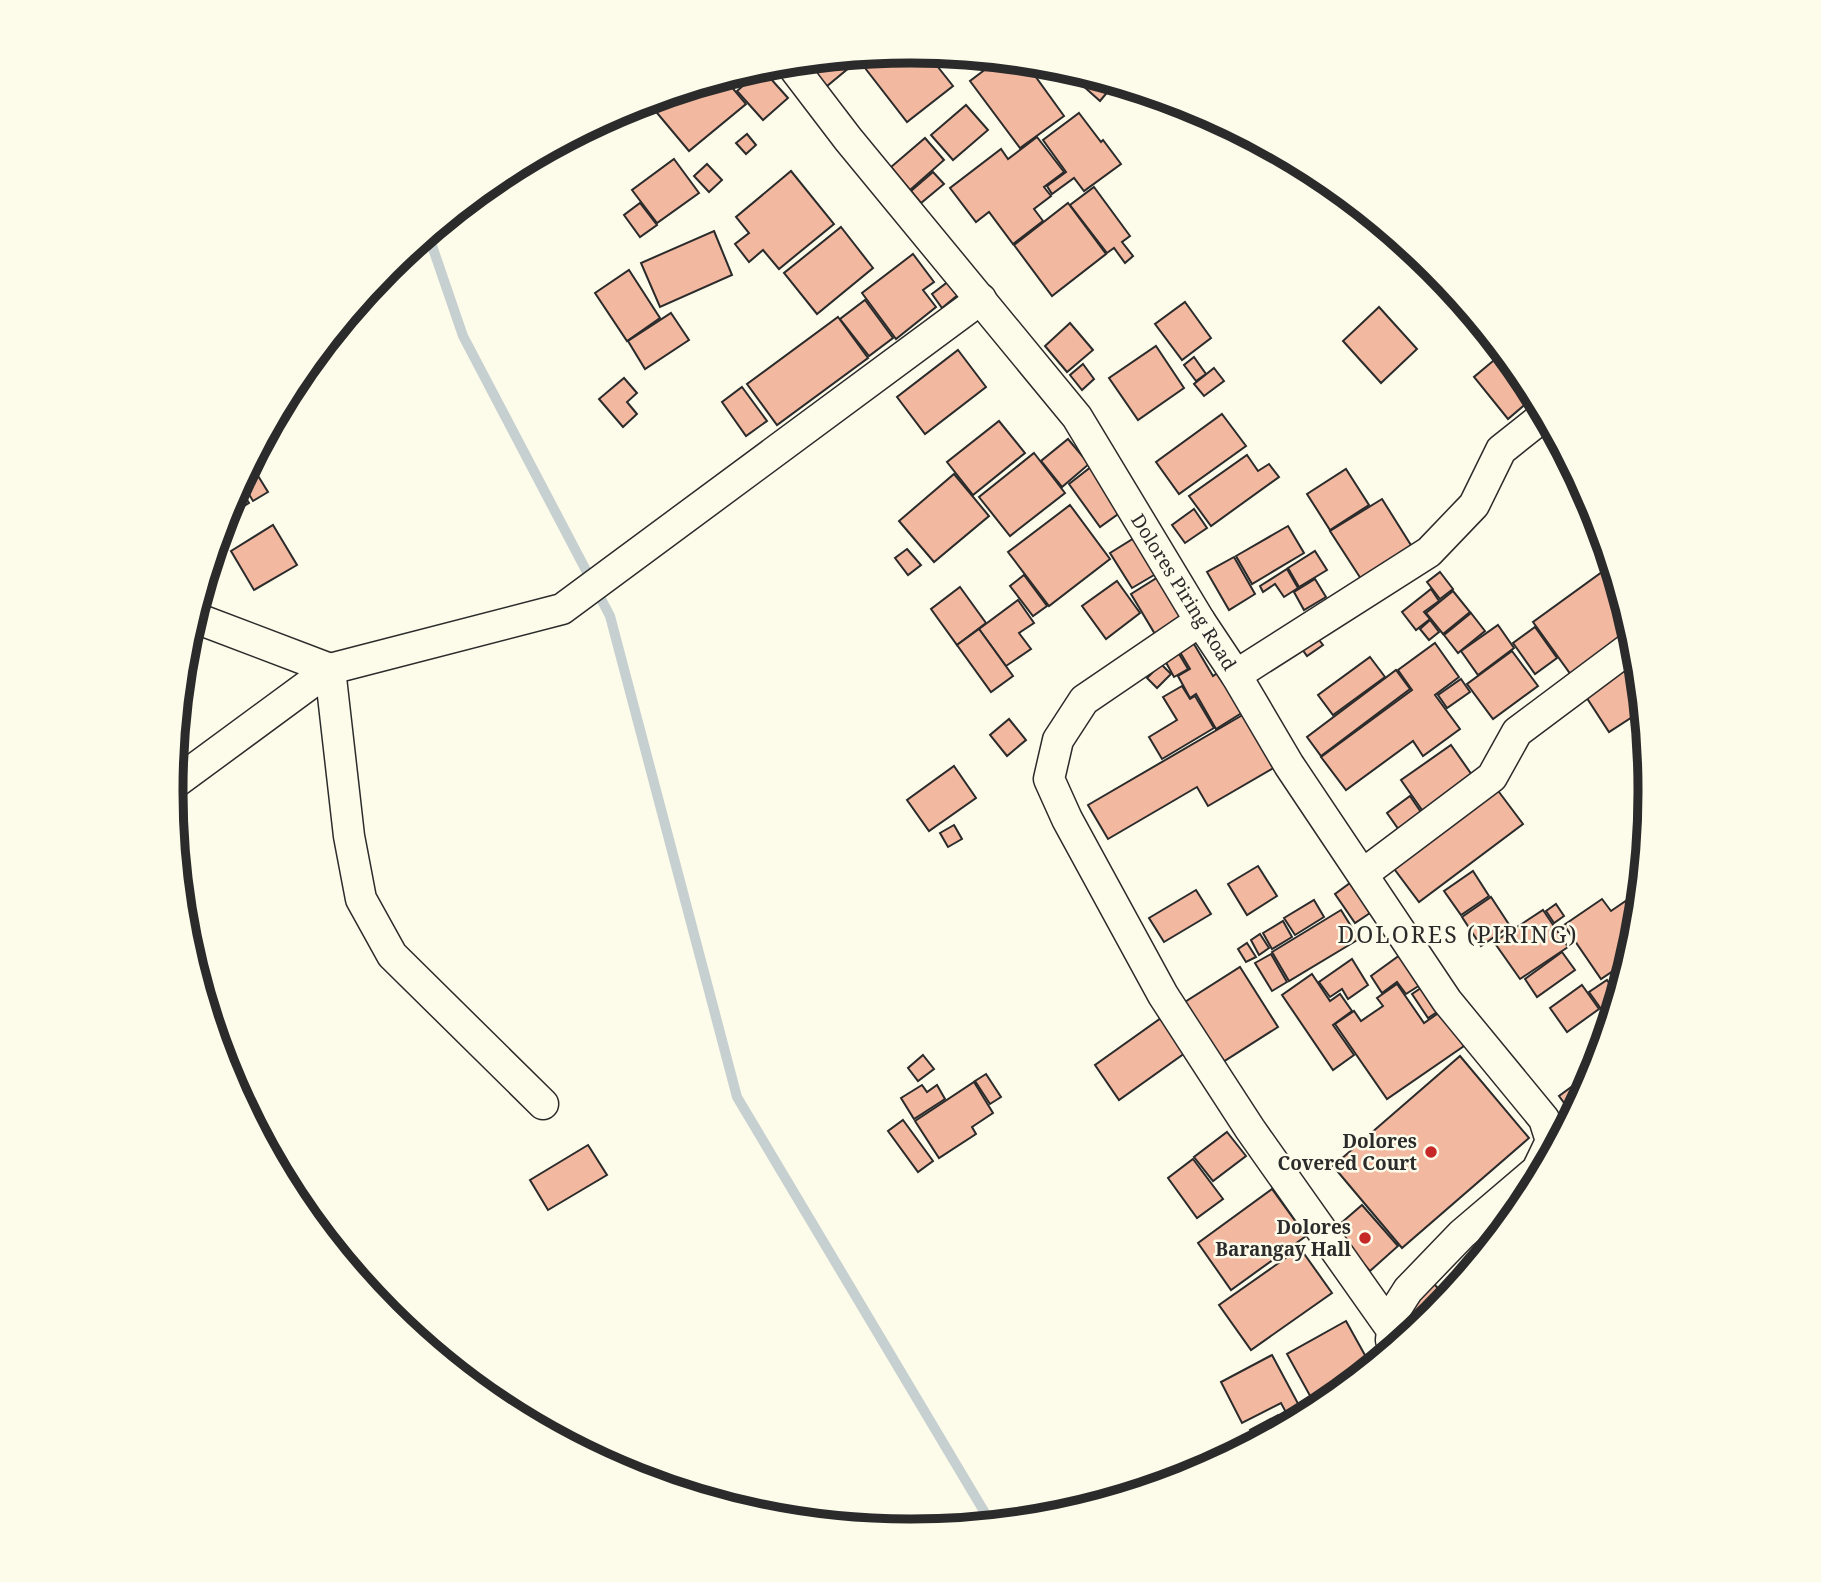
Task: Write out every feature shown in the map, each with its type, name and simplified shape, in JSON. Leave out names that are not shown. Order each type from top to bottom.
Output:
[{"type":"street","name":"Dolores Piring Road","points":[[797,72],[848,139],[1077,417],[1289,765],[1447,1000],[1544,1119],[1550,1138]]},
{"type":"street","points":[[183,777],[330,669],[562,609],[981,299]]},
{"type":"street","points":[[1236,675],[1429,552],[1474,505],[1501,450],[1537,421]]},
{"type":"street","points":[[203,620],[330,669]]},
{"type":"street","points":[[1200,621],[1084,700],[1058,740],[1049,779],[1067,819],[1163,995],[1392,1337]]},
{"type":"street","points":[[1363,874],[1492,777],[1517,732],[1625,651]]},
{"type":"street","points":[[330,669],[349,836],[361,899],[391,955],[543,1104]]},
{"type":"street","name":"Dolores Piring Road","points":[[1394,1335],[1394,1312],[1408,1290],[1462,1234],[1526,1178]]},
{"type":"building","points":[[936,64],[953,86],[907,122],[863,65]]},
{"type":"building","points":[[851,66],[821,91],[805,71]]},
{"type":"building","points":[[988,67],[1033,74],[1064,116],[1020,148],[970,81]]},
{"type":"building","points":[[769,77],[788,98],[763,120],[737,91],[747,82]]},
{"type":"building","points":[[1083,84],[1108,91],[1100,101]]},
{"type":"building","points":[[731,86],[746,104],[689,151],[654,110]]},
{"type":"building","points":[[966,105],[988,130],[953,160],[931,135]]},
{"type":"building","points":[[1079,113],[1121,164],[1084,191],[1074,178],[1052,194],[1047,186],[1066,172],[1043,140]]},
{"type":"building","points":[[747,134],[756,145],[746,154],[736,143]]},
{"type":"building","points":[[1037,137],[1064,172],[1044,187],[1051,196],[1034,209],[1043,221],[1013,244],[989,212],[976,222],[950,188],[1001,149],[1008,159]]},
{"type":"building","points":[[925,138],[944,160],[910,190],[891,167]]},
{"type":"building","points":[[674,159],[699,193],[657,223],[632,190]]},
{"type":"building","points":[[707,164],[722,180],[709,192],[694,176]]},
{"type":"building","points":[[791,171],[834,224],[779,269],[763,250],[749,262],[735,244],[749,233],[736,217]]},
{"type":"building","points":[[933,172],[944,184],[921,203],[911,191]]},
{"type":"building","points":[[1094,187],[1130,236],[1122,242],[1133,256],[1125,263],[1114,248],[1107,253],[1070,205]]},
{"type":"building","points":[[640,203],[657,225],[640,237],[624,215]]},
{"type":"building","points":[[1068,203],[1106,254],[1052,296],[1014,245]]},
{"type":"building","points":[[841,227],[873,268],[817,314],[784,273]]},
{"type":"building","points":[[714,231],[732,275],[660,307],[641,263]]},
{"type":"building","points":[[913,254],[934,282],[923,290],[936,307],[896,339],[862,293]]},
{"type":"building","points":[[629,270],[660,318],[627,341],[595,293]]},
{"type":"building","points":[[949,281],[959,294],[942,308],[932,294]]},
{"type":"building","points":[[865,300],[893,338],[869,356],[840,319]]},
{"type":"building","points":[[1185,302],[1211,338],[1182,360],[1155,324]]},
{"type":"building","points":[[1379,307],[1417,349],[1381,383],[1343,341]]},
{"type":"building","points":[[671,313],[689,340],[645,369],[628,341]]},
{"type":"building","points":[[838,317],[868,358],[777,425],[747,384]]},
{"type":"building","points":[[1070,323],[1093,350],[1067,372],[1045,346]]},
{"type":"building","points":[[1156,346],[1184,388],[1138,420],[1109,378]]},
{"type":"building","points":[[958,350],[986,387],[925,434],[897,397]]},
{"type":"building","points":[[1194,357],[1206,374],[1196,381],[1184,365]]},
{"type":"building","points":[[1496,359],[1526,403],[1508,419],[1474,377]]},
{"type":"building","points":[[1083,364],[1094,379],[1082,390],[1070,375]]},
{"type":"building","points":[[1214,368],[1224,381],[1204,396],[1194,384]]},
{"type":"building","points":[[624,378],[637,393],[627,402],[637,414],[623,427],[599,399]]},
{"type":"building","points":[[742,387],[767,421],[746,436],[722,402]]},
{"type":"building","points":[[1222,414],[1246,446],[1179,494],[1156,462]]},
{"type":"building","points":[[999,421],[1025,453],[973,495],[947,462]]},
{"type":"building","points":[[1068,439],[1089,464],[1062,487],[1041,461]]},
{"type":"building","points":[[1034,453],[1065,493],[1010,536],[979,497]]},
{"type":"building","points":[[1247,455],[1258,471],[1269,464],[1279,477],[1211,526],[1189,496]]},
{"type":"building","points":[[1096,463],[1128,507],[1100,527],[1069,484]]},
{"type":"building","points":[[1346,469],[1369,505],[1330,530],[1307,494]]},
{"type":"building","points":[[256,473],[268,492],[253,501],[247,492]]},
{"type":"building","points":[[954,474],[989,516],[934,562],[899,521]]},
{"type":"building","points":[[245,497],[249,503],[239,509]]},
{"type":"building","points":[[1382,499],[1414,550],[1363,582],[1330,531]]},
{"type":"building","points":[[1070,505],[1110,559],[1049,606],[1008,552]]},
{"type":"building","points":[[1194,509],[1207,528],[1185,543],[1172,525]]},
{"type":"building","points":[[273,525],[297,565],[254,590],[231,551]]},
{"type":"building","points":[[1288,526],[1304,553],[1252,584],[1236,556]]},
{"type":"building","points":[[1144,532],[1166,568],[1132,588],[1110,553]]},
{"type":"building","points":[[907,549],[921,565],[908,575],[895,558]]},
{"type":"building","points":[[1315,551],[1327,570],[1299,587],[1288,568]]},
{"type":"building","points":[[1234,557],[1255,594],[1229,610],[1207,572]]},
{"type":"building","points":[[1287,569],[1298,588],[1284,597],[1275,584],[1263,592],[1260,586]]},
{"type":"building","points":[[1440,572],[1453,589],[1440,599],[1427,582]]},
{"type":"building","points":[[1602,572],[1614,603],[1624,644],[1574,679],[1533,622]]},
{"type":"building","points":[[1163,574],[1187,614],[1155,634],[1131,594]]},
{"type":"building","points":[[1024,575],[1047,606],[1033,616],[1010,586]]},
{"type":"building","points":[[1315,579],[1326,597],[1304,610],[1294,592]]},
{"type":"building","points":[[1117,581],[1140,613],[1106,639],[1082,606]]},
{"type":"building","points":[[960,587],[986,623],[957,645],[931,609]]},
{"type":"building","points":[[1431,589],[1439,601],[1424,612],[1430,619],[1416,630],[1402,612]]},
{"type":"building","points":[[1453,591],[1470,612],[1443,634],[1426,613]]},
{"type":"building","points":[[1018,600],[1034,623],[1019,633],[1031,649],[1006,666],[979,629]]},
{"type":"building","points":[[1471,613],[1485,631],[1458,653],[1444,635]]},
{"type":"building","points":[[1430,620],[1439,632],[1429,640],[1420,629]]},
{"type":"building","points":[[1498,625],[1514,648],[1478,675],[1461,651]]},
{"type":"building","points":[[1535,627],[1557,658],[1535,674],[1513,643]]},
{"type":"building","points":[[979,629],[1013,676],[991,692],[957,645]]},
{"type":"building","points":[[1312,631],[1323,645],[1307,656],[1297,642]]},
{"type":"building","points":[[1188,634],[1213,676],[1224,668],[1248,709],[1216,729],[1196,694],[1190,698],[1178,676],[1190,669],[1174,642]]},
{"type":"building","points":[[1435,643],[1459,677],[1435,695],[1460,729],[1423,756],[1413,741],[1346,790],[1321,757],[1412,690],[1398,670]]},
{"type":"building","points":[[1176,649],[1188,669],[1174,677],[1163,657]]},
{"type":"building","points":[[1512,651],[1538,686],[1493,719],[1467,684]]},
{"type":"building","points":[[1370,657],[1385,677],[1333,715],[1318,695]]},
{"type":"building","points":[[1626,658],[1634,716],[1609,732],[1581,689]]},
{"type":"building","points":[[1161,664],[1171,674],[1157,688],[1147,678]]},
{"type":"building","points":[[1396,670],[1410,689],[1321,756],[1307,737]]},
{"type":"building","points":[[1461,679],[1470,692],[1447,708],[1438,695]]},
{"type":"building","points":[[1182,686],[1190,699],[1195,696],[1214,728],[1162,759],[1149,737],[1177,720],[1163,697]]},
{"type":"building","points":[[1246,713],[1277,766],[1208,806],[1197,787],[1108,839],[1088,805]]},
{"type":"building","points":[[1009,719],[1026,740],[1007,756],[990,735]]},
{"type":"building","points":[[1451,745],[1479,785],[1429,820],[1401,780]]},
{"type":"building","points":[[954,766],[976,798],[929,831],[907,800]]},
{"type":"building","points":[[1493,784],[1523,824],[1419,902],[1389,862]]},
{"type":"building","points":[[1410,796],[1427,821],[1404,837],[1387,813]]},
{"type":"building","points":[[954,825],[962,839],[948,847],[940,833]]},
{"type":"building","points":[[1258,866],[1277,896],[1247,915],[1228,884]]},
{"type":"building","points":[[1473,871],[1489,896],[1461,915],[1444,891]]},
{"type":"building","points":[[1350,883],[1370,913],[1355,923],[1335,894]]},
{"type":"building","points":[[1196,890],[1211,914],[1164,942],[1149,918]]},
{"type":"building","points":[[1491,897],[1510,926],[1481,946],[1462,917]]},
{"type":"building","points":[[1630,898],[1617,968],[1601,979],[1564,925],[1602,899],[1611,911]]},
{"type":"building","points":[[1314,900],[1324,917],[1295,935],[1284,918]]},
{"type":"building","points":[[1556,904],[1564,916],[1554,923],[1546,911]]},
{"type":"building","points":[[1341,910],[1359,939],[1289,981],[1272,952]]},
{"type":"building","points":[[1543,910],[1568,947],[1520,979],[1494,942]]},
{"type":"building","points":[[1283,921],[1292,937],[1272,949],[1263,933]]},
{"type":"building","points":[[1260,934],[1269,948],[1259,955],[1251,940]]},
{"type":"building","points":[[1247,943],[1256,957],[1246,962],[1238,949]]},
{"type":"building","points":[[1562,952],[1575,970],[1537,997],[1525,979]]},
{"type":"building","points":[[1271,954],[1287,982],[1272,991],[1255,963]]},
{"type":"building","points":[[1400,955],[1420,985],[1406,994],[1397,982],[1382,993],[1371,976]]},
{"type":"building","points":[[1352,959],[1368,985],[1348,999],[1342,989],[1330,997],[1319,982]]},
{"type":"building","points":[[1240,967],[1278,1027],[1215,1067],[1177,1007]]},
{"type":"building","points":[[1312,974],[1330,1001],[1340,994],[1352,1011],[1333,1025],[1354,1055],[1333,1070],[1282,995]]},
{"type":"building","points":[[1607,980],[1612,987],[1604,1013],[1589,992]]},
{"type":"building","points":[[1397,984],[1424,1023],[1440,1012],[1464,1046],[1387,1099],[1335,1024],[1354,1011],[1361,1021],[1383,1006],[1377,998]]},
{"type":"building","points":[[1582,985],[1599,1009],[1567,1032],[1550,1008]]},
{"type":"building","points":[[1421,988],[1437,1012],[1428,1018],[1412,994]]},
{"type":"building","points":[[1168,1013],[1192,1048],[1119,1100],[1095,1065]]},
{"type":"building","points":[[923,1055],[934,1069],[918,1081],[908,1068]]},
{"type":"building","name":"Dolores Covered Court","points":[[1460,1056],[1529,1138],[1402,1248],[1333,1166]]},
{"type":"building","points":[[986,1074],[1001,1097],[990,1104],[975,1081]]},
{"type":"building","points":[[974,1082],[993,1113],[972,1127],[976,1134],[939,1158],[915,1121]]},
{"type":"building","points":[[1577,1083],[1566,1106],[1559,1096]]},
{"type":"building","points":[[922,1085],[927,1092],[937,1085],[945,1099],[914,1119],[901,1098]]},
{"type":"building","points":[[903,1120],[933,1161],[918,1172],[888,1131]]},
{"type":"building","points":[[1227,1132],[1246,1156],[1213,1181],[1194,1157]]},
{"type":"building","points":[[588,1145],[607,1175],[548,1210],[530,1180]]},
{"type":"building","points":[[1193,1159],[1223,1199],[1197,1218],[1168,1178]]},
{"type":"building","points":[[1272,1189],[1306,1236],[1231,1290],[1198,1243]]},
{"type":"building","name":"Dolores Barangay Hall","points":[[1362,1205],[1398,1246],[1370,1271],[1333,1230]]},
{"type":"building","points":[[1300,1248],[1332,1293],[1251,1350],[1219,1305]]},
{"type":"building","points":[[1434,1284],[1440,1290],[1413,1318],[1406,1310]]},
{"type":"building","points":[[1346,1321],[1367,1358],[1311,1398],[1287,1354]]},
{"type":"building","points":[[1272,1355],[1299,1406],[1287,1413],[1281,1403],[1242,1423],[1221,1382]]},
{"type":"building","points":[[1278,1415],[1279,1418],[1252,1433],[1250,1430]]},
{"type":"waterway","points":[[431,243],[463,336],[610,616],[737,1097],[986,1515]]},
{"type":"place","name":"Dolores Covered Court","points":[[1431,1152]]},
{"type":"place","name":"Dolores Barangay Hall","points":[[1365,1238]]},
{"type":"district","name":"DOLORES (PIRING)","points":[[1458,935]]}]
